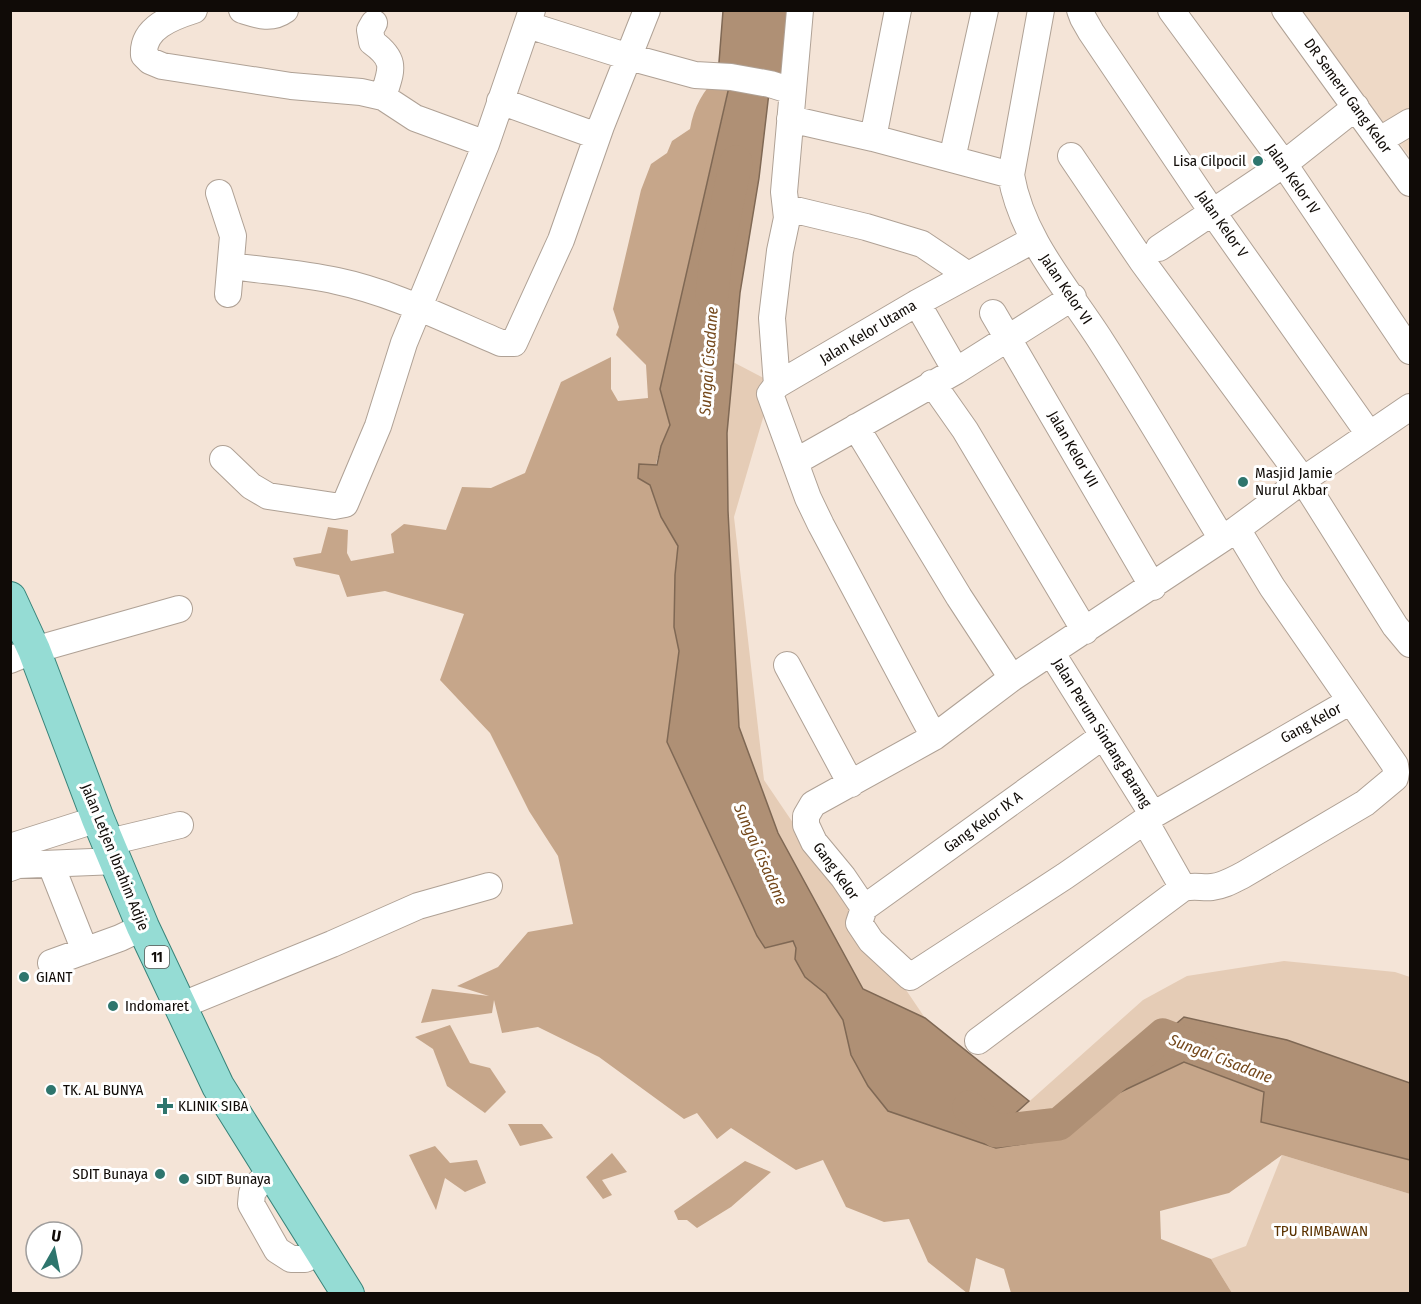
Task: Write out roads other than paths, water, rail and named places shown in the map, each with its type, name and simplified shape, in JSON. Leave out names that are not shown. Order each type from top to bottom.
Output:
[{"type":"main road","name":"Jalan Letjen Ibrahim Adjie","points":[[10,598],[22,655],[108,841],[143,927],[218,1086],[348,1293]]},
{"type":"street","points":[[194,10],[174,17],[147,36],[143,44],[144,55],[150,61],[162,66],[291,86],[361,92],[383,97],[415,118],[486,144]]},
{"type":"street","points":[[242,10],[268,17],[285,10]]},
{"type":"street","points":[[231,266],[338,281],[419,308],[501,343],[514,343],[561,240],[597,136],[647,10]]},
{"type":"street","points":[[800,10],[781,87],[790,119],[784,192],[787,218],[780,251],[772,318],[777,386],[770,394],[821,525],[934,736]]},
{"type":"street","points":[[873,138],[898,10]]},
{"type":"street","points":[[952,159],[985,10]]},
{"type":"street","name":"Jalan Kelor VI","points":[[1041,10],[1011,175],[1014,193],[1033,240],[1230,534]]},
{"type":"street","name":"Jalan Kelor V","points":[[1080,10],[1091,32],[1213,213],[1369,434]]},
{"type":"street","name":"Jalan Kelor IV","points":[[1171,10],[1284,164],[1410,351]]},
{"type":"street","name":"DR Semeru Gang Kelor","points":[[1285,10],[1410,183]]},
{"type":"street","points":[[223,459],[251,486],[268,496],[334,506],[345,504],[378,426],[397,363],[486,144],[530,18],[629,57],[695,75],[718,75],[781,87]]},
{"type":"street","points":[[374,23],[370,30],[372,42],[385,51],[390,60],[391,71],[383,97]]},
{"type":"street","points":[[500,101],[597,136]]},
{"type":"street","points":[[1159,248],[1284,164],[1356,107]]},
{"type":"street","points":[[790,119],[873,138],[1011,175]]},
{"type":"street","points":[[1380,140],[1410,122]]},
{"type":"street","points":[[1071,156],[1142,261],[1303,480],[1395,626],[1410,645]]},
{"type":"street","points":[[219,193],[233,236],[228,294]]},
{"type":"street","points":[[787,208],[866,227],[922,244],[968,275]]},
{"type":"street","name":"Jalan Kelor Utama","points":[[777,386],[917,303],[1033,240]]},
{"type":"street","points":[[795,462],[956,371],[1073,297]]},
{"type":"street","points":[[917,303],[956,371]]},
{"type":"street","name":"Jalan Kelor VII","points":[[993,313],[1153,587]]},
{"type":"street","points":[[932,383],[965,430],[1085,631]]},
{"type":"street","name":"Gang Kelor","points":[[1349,702],[1149,818],[910,977],[871,942],[859,923],[864,908],[843,877],[814,842],[806,825],[806,816],[813,804],[934,736],[1012,678],[1153,587],[1410,407]]},
{"type":"street","points":[[856,427],[959,597],[1012,678]]},
{"type":"street","name":"Gang Kelor","points":[[1184,888],[1195,885],[1214,887],[1224,885],[1244,875],[1365,803],[1391,783],[1396,775],[1395,765],[1349,702],[1272,587],[1230,534]]},
{"type":"street","points":[[22,655],[178,609]]},
{"type":"street","name":"Jalan Perum Sindang Barang","points":[[1052,652],[1149,818],[1184,888]]},
{"type":"street","points":[[787,665],[851,784]]},
{"type":"street","name":"Gang Kelor IX A","points":[[864,908],[1103,736]]},
{"type":"street","points":[[10,847],[108,841],[180,825]]},
{"type":"street","points":[[10,868],[18,865],[51,865],[108,841]]},
{"type":"street","points":[[51,865],[84,951]]},
{"type":"street","points":[[180,1006],[418,906],[489,886]]},
{"type":"street","points":[[978,1041],[1184,888]]},
{"type":"street","points":[[51,963],[120,938],[143,927]]},
{"type":"water","points":[[723,11],[800,11],[792,91],[770,84],[759,178],[740,293],[727,433],[728,511],[739,727],[778,833],[863,989],[925,1018],[1029,1101],[997,1130],[1059,1124],[1184,1017],[1287,1040],[1410,1083],[1410,1160],[1261,1122],[1264,1092],[1184,1062],[1112,1096],[1048,1140],[996,1148],[888,1111],[868,1086],[851,1055],[843,1020],[826,994],[805,977],[795,959],[796,948],[793,941],[765,948],[757,936],[667,742],[679,651],[674,627],[678,546],[661,517],[650,485],[638,478],[639,464],[657,465],[661,446],[670,425],[660,389],[731,78],[718,75]]},
{"type":"waterway","name":"Sungai Cisadane","points":[[712,294],[716,256],[736,162]]},
{"type":"waterway","name":"Sungai Cisadane","points":[[969,1107],[996,1131],[1059,1124],[1163,1035],[1205,1051]]},
{"type":"place","name":"Lisa Cilpocil","points":[[1258,161]]},
{"type":"place","name":"Masjid Jamie Nurul Akbar","points":[[1243,482]]},
{"type":"place","name":"GIANT","points":[[24,977]]},
{"type":"place","name":"Indomaret","points":[[113,1006]]},
{"type":"place","name":"TK. AL BUNYA","points":[[51,1090]]},
{"type":"place","name":"KLINIK SIBA","points":[[165,1106]]},
{"type":"place","name":"SDIT Bunaya","points":[[160,1174]]},
{"type":"place","name":"SIDT Bunaya","points":[[184,1179]]},
{"type":"park label","name":"TPU RIMBAWAN","points":[[1321,1231]]}]
